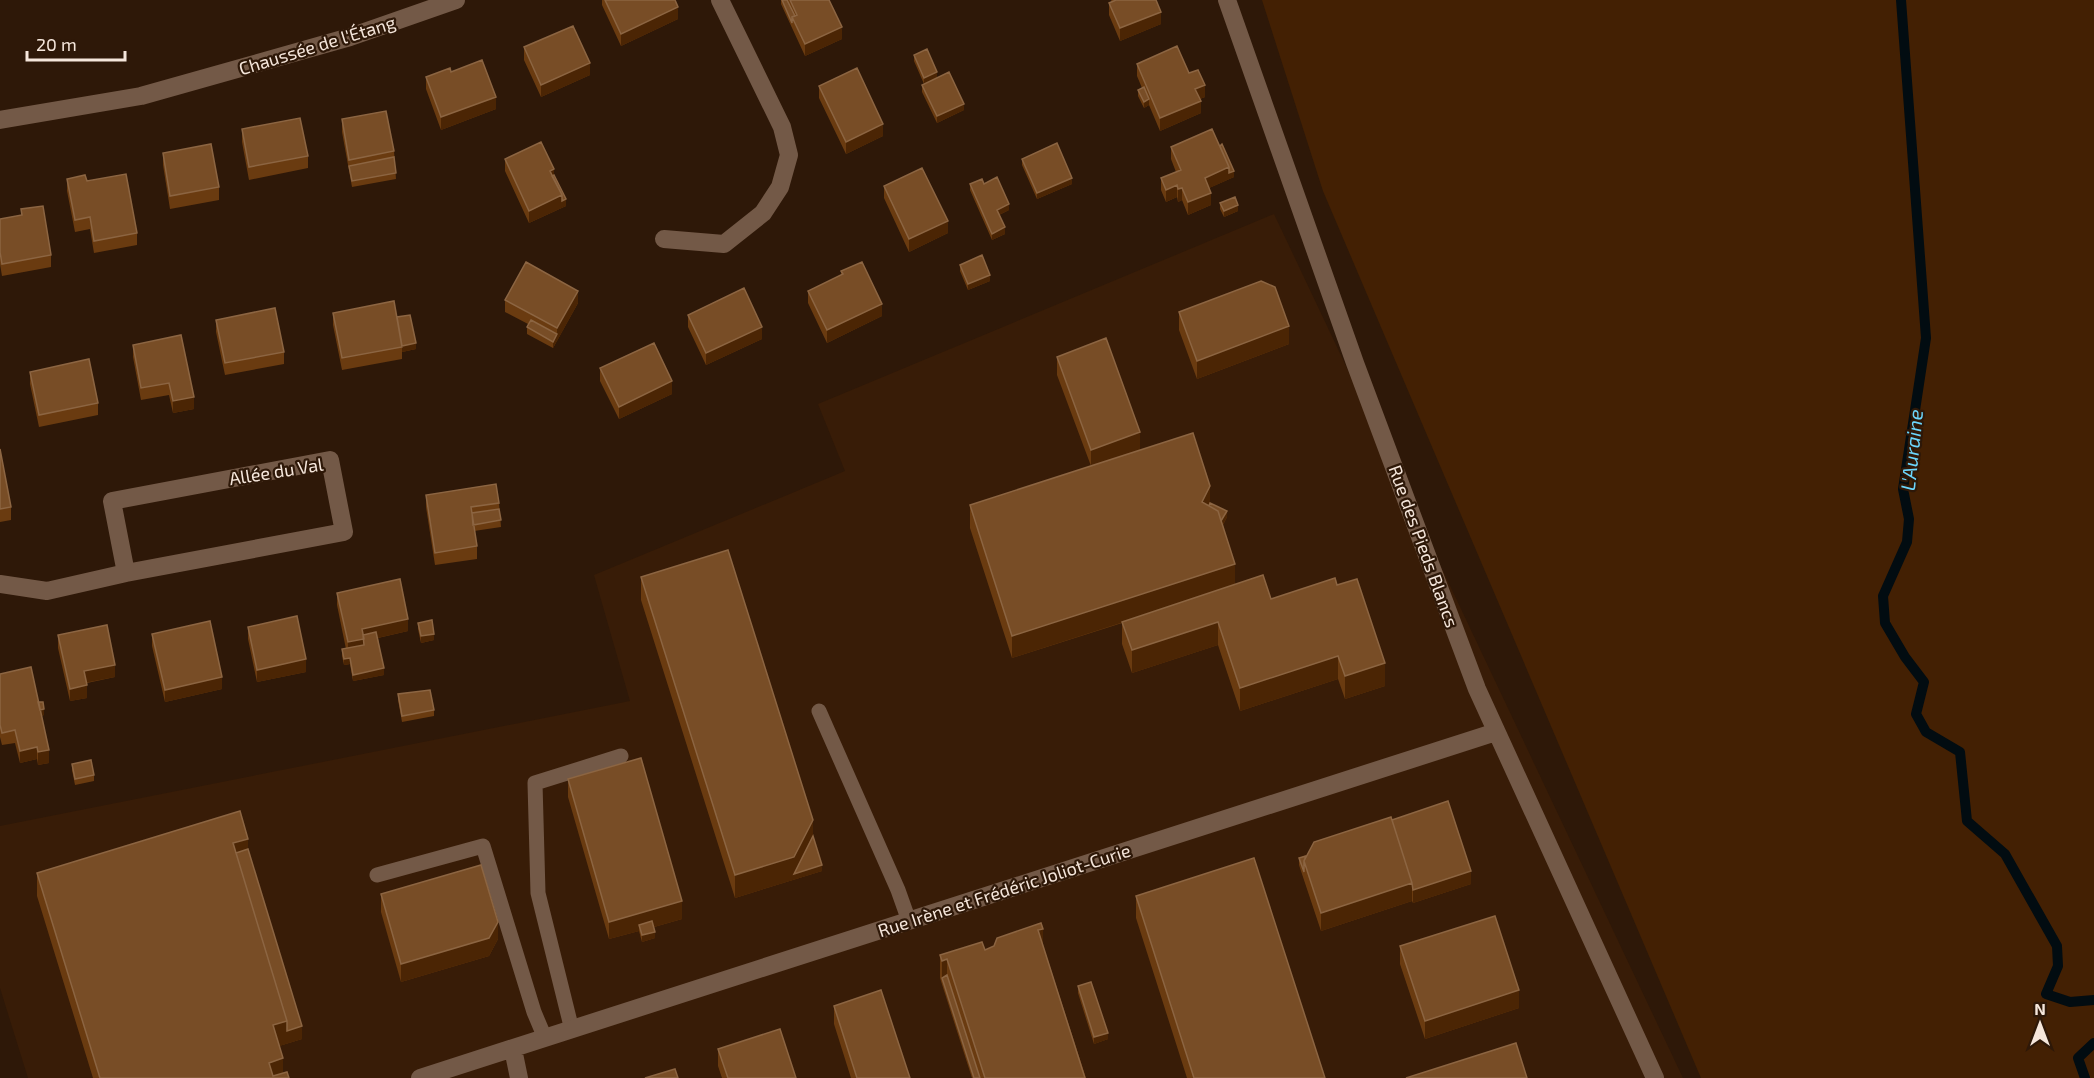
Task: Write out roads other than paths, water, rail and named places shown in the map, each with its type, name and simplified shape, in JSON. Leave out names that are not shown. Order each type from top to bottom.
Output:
[{"type":"street","name":"Chaussée de l'Étang","points":[[0,120],[141,96],[350,37],[456,0]]},
{"type":"street","points":[[664,239],[724,243],[763,213],[780,187],[789,154],[782,128],[720,0]]},
{"type":"street","name":"Rue des Pieds Blancs","points":[[1227,0],[1355,363],[1477,689],[1655,1078]]},
{"type":"street","name":"Allée du Val","points":[[0,584],[47,591],[126,573],[344,532],[330,460],[112,501],[126,573]]},
{"type":"street","name":"Rue Irène et Frédéric Joliot-Curie","points":[[420,1078],[1496,732]]},
{"type":"street","points":[[513,1048],[519,1078]]},
{"type":"lane","points":[[819,711],[898,890],[909,921]]},
{"type":"lane","points":[[572,1030],[538,893],[535,783],[621,756]]},
{"type":"lane","points":[[377,875],[483,846],[534,1012],[545,1038]]},
{"type":"waterway","name":"L'Auraine","points":[[1901,0],[1926,338],[1903,489],[1909,519],[1907,542],[1883,596],[1885,623],[1905,657],[1924,682],[1916,714],[1926,732],[1960,752],[1967,821],[2005,854],[2057,946],[2058,966],[2046,994],[2070,1002],[2094,1000]]},
{"type":"waterway","name":"L'Auraine","points":[[2085,1078],[2078,1058],[2094,1043]]}]
